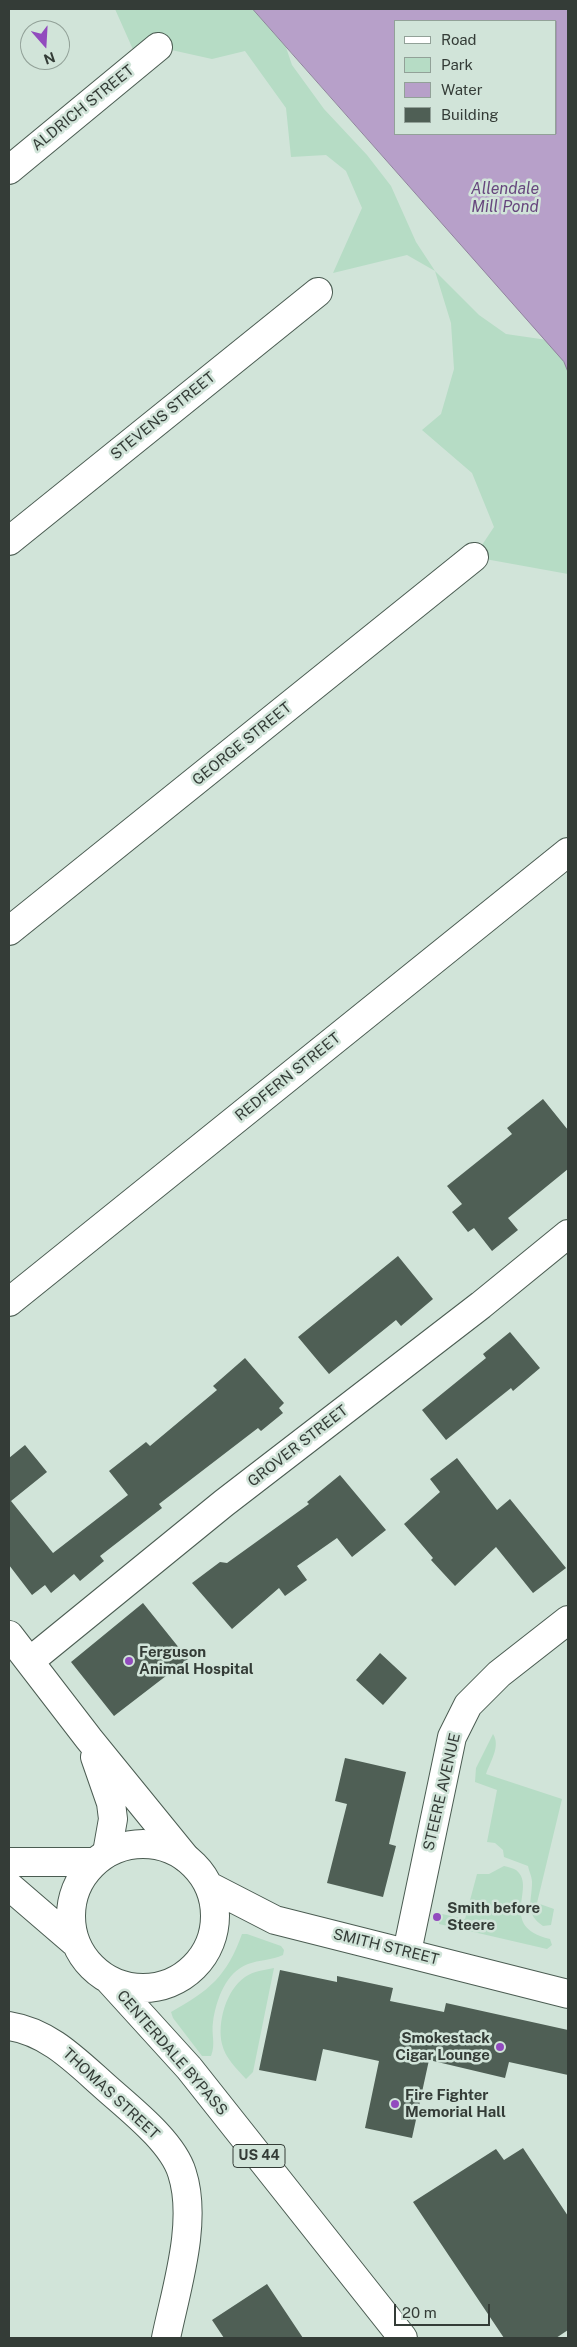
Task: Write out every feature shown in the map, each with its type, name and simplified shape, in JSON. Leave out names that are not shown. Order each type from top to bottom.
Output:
[{"type":"street","name":"ALDRICH STREET","points":[[9,170],[158,47]]},
{"type":"street","name":"STEVENS STREET","points":[[9,541],[318,292]]},
{"type":"street","name":"GEORGE STREET","points":[[9,931],[474,557]]},
{"type":"street","name":"REDFERN STREET","points":[[9,1302],[568,852]]},
{"type":"street","name":"GROVER STREET","points":[[30,1661],[224,1503],[482,1305],[568,1234]]},
{"type":"street","name":"STEERE AVENUE","points":[[407,1952],[452,1737],[459,1721],[468,1705],[499,1674],[568,1620]]},
{"type":"street","points":[[9,1635],[89,1739],[185,1857],[199,1870],[209,1886],[215,1906],[215,1925],[210,1944],[199,1962],[185,1976],[167,1984],[147,1988],[127,1987],[109,1980],[94,1970],[82,1957],[74,1942],[70,1924],[70,1907],[75,1890],[83,1874],[101,1857],[122,1846],[155,1844],[171,1849],[185,1857]]},
{"type":"street","points":[[89,1739],[111,1803],[113,1819],[101,1857]]},
{"type":"street","points":[[9,1862],[101,1857]]},
{"type":"street","points":[[9,1886],[74,1942]]},
{"type":"street","name":"SMITH STREET","points":[[209,1886],[275,1920],[568,1994]]},
{"type":"street","name":"CENTERDALE BYPASS","points":[[109,1980],[189,2068],[403,2338]]},
{"type":"street","name":"THOMAS STREET","points":[[9,2026],[21,2028],[62,2047],[150,2127],[166,2145],[182,2172],[187,2208],[186,2241],[166,2338]]},
{"type":"green space","points":[[115,9],[273,9],[292,65],[324,109],[367,155],[391,186],[416,242],[435,271],[407,255],[333,273],[362,208],[346,171],[326,155],[291,157],[286,108],[245,51],[212,59],[158,47],[135,54]]},
{"type":"green space","points":[[435,271],[479,315],[506,334],[568,343],[568,574],[474,557],[494,527],[472,473],[422,430],[441,414],[454,369],[451,323]]},
{"type":"green space","points":[[493,1734],[496,1744],[486,1774],[562,1799],[537,1903],[554,1909],[551,1925],[543,1926],[531,1912],[532,1880],[528,1866],[504,1857],[503,1850],[495,1843],[487,1842],[497,1790],[475,1782],[476,1768]]},
{"type":"green space","points":[[504,1866],[516,1870],[522,1877],[521,1916],[525,1925],[534,1933],[550,1939],[552,1945],[547,1949],[439,1924],[439,1915],[442,1914],[465,1919],[477,1874],[489,1874]]},
{"type":"green space","points":[[242,1934],[281,1946],[284,1950],[283,1955],[248,1964],[240,1968],[228,1980],[223,1988],[214,2014],[211,2056],[202,2056],[173,2018],[171,2012],[196,1997],[215,1981],[230,1961]]},
{"type":"green space","points":[[274,1968],[253,2072],[246,2079],[232,2063],[222,2044],[222,2017],[228,1998],[238,1983],[252,1973]]},
{"type":"water","name":"Allendale Mill Pond","points":[[253,9],[568,9],[568,372],[564,362]]},
{"type":"building","points":[[543,1099],[568,1130],[568,1169],[508,1218],[518,1230],[492,1251],[474,1228],[468,1232],[452,1212],[462,1204],[447,1186],[512,1134],[507,1128]]},
{"type":"building","points":[[398,1256],[433,1299],[401,1326],[396,1320],[329,1374],[298,1337]]},
{"type":"building","points":[[510,1332],[540,1368],[513,1391],[511,1388],[446,1440],[422,1410],[486,1358],[483,1354]]},
{"type":"building","points":[[245,1358],[284,1403],[279,1408],[283,1413],[261,1431],[258,1428],[159,1504],[162,1508],[100,1556],[104,1561],[80,1581],[74,1574],[51,1593],[45,1585],[32,1595],[9,1565],[9,1458],[25,1445],[47,1472],[11,1501],[53,1553],[128,1495],[109,1471],[146,1442],[150,1446],[217,1390],[213,1386]]},
{"type":"building","points":[[457,1458],[497,1510],[510,1499],[566,1568],[533,1593],[496,1547],[455,1586],[431,1560],[433,1558],[404,1524],[440,1492],[430,1479]]},
{"type":"building","points":[[340,1475],[386,1530],[352,1557],[337,1538],[297,1566],[307,1580],[285,1596],[279,1588],[232,1629],[192,1583],[220,1562],[227,1563],[309,1504],[307,1502]]},
{"type":"building","name":"Ferguson Animal Hospital","points":[[143,1603],[188,1659],[114,1716],[71,1662]]},
{"type":"building","points":[[380,1653],[407,1678],[383,1705],[356,1680]]},
{"type":"building","points":[[345,1758],[406,1772],[389,1844],[396,1846],[383,1897],[327,1883],[347,1804],[335,1801]]},
{"type":"building","points":[[280,1970],[337,1982],[337,1976],[393,1988],[390,2001],[444,2012],[446,2003],[568,2030],[568,2075],[509,2062],[505,2078],[429,2060],[412,2138],[365,2128],[379,2061],[323,2049],[316,2081],[259,2070]]},
{"type":"building","points":[[523,2148],[568,2216],[568,2330],[556,2338],[504,2338],[413,2202],[496,2149],[504,2160]]},
{"type":"building","points":[[267,2284],[303,2338],[224,2338],[212,2320]]},
{"type":"place","name":"Ferguson Animal Hospital","points":[[129,1661]]},
{"type":"place","name":"Smith before Steere","points":[[437,1917]]},
{"type":"place","name":"Smokestack Cigar Lounge","points":[[500,2047]]},
{"type":"place","name":"Fire Fighter Memorial Hall","points":[[395,2104]]}]
